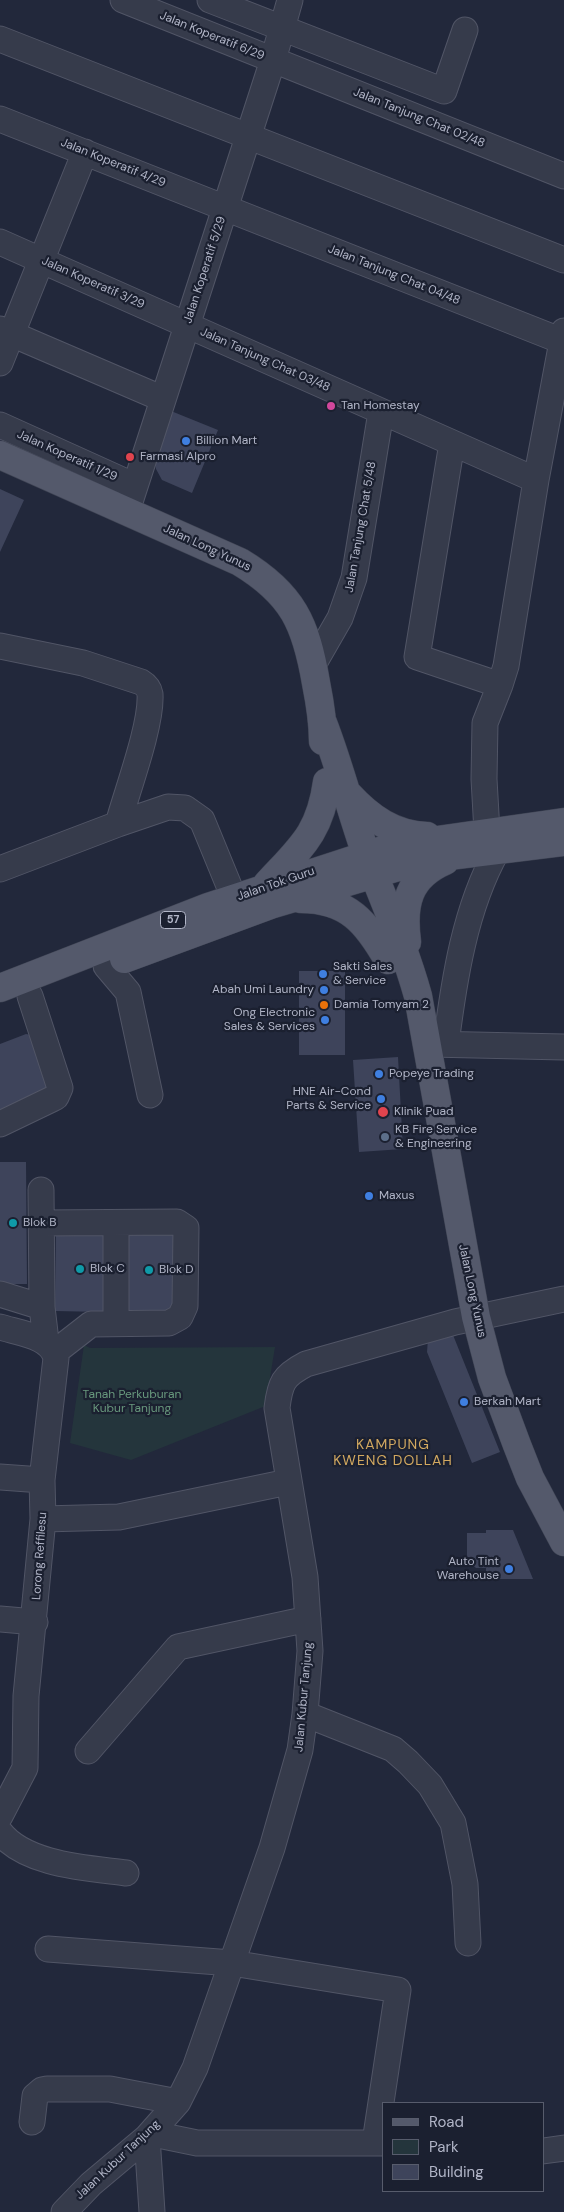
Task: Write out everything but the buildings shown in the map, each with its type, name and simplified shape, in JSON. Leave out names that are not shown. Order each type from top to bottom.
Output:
[{"type":"main road","name":"Jalan Long Yunus","points":[[0,454],[131,499],[263,576],[284,596],[296,614],[307,638],[313,665],[323,723],[324,770],[336,787],[361,868],[399,963],[418,996],[431,1038],[476,1317],[492,1378],[530,1478],[564,1542]]},
{"type":"main road","points":[[399,963],[361,920],[342,907],[322,900],[269,896],[301,850],[324,801],[336,787],[370,816],[398,831],[454,846]]},
{"type":"main road","name":"Jalan Tok Guru","points":[[492,842],[564,822]]},
{"type":"main road","name":"Jalan Tok Guru","points":[[0,1008],[106,966],[269,896],[361,868],[395,846],[454,846],[492,842],[564,842]]},
{"type":"main road","points":[[399,963],[408,896],[416,881],[454,846]]},
{"type":"main road","name":"Jalan Tok Guru","points":[[0,988],[234,898],[269,896]]},
{"type":"street","name":"Jalan Koperatif 6/29","points":[[123,0],[273,60]]},
{"type":"street","points":[[210,0],[444,91],[465,30]]},
{"type":"street","name":"Jalan Koperatif 5/29","points":[[131,499],[249,136],[290,0]]},
{"type":"street","points":[[0,38],[564,260]]},
{"type":"street","name":"Jalan Tanjung Chat 02/48","points":[[273,60],[564,176]]},
{"type":"street","name":"Jalan Koperatif 4/29","points":[[0,119],[225,208]]},
{"type":"street","points":[[0,363],[6,331],[41,260],[85,152]]},
{"type":"street","name":"Jalan Tanjung Chat 04/48","points":[[225,208],[563,336]]},
{"type":"street","name":"Jalan Koperatif 3/29","points":[[0,242],[187,325]]},
{"type":"street","name":"Jalan Tanjung Chat 03/48","points":[[187,325],[536,480]]},
{"type":"street","points":[[6,331],[163,399]]},
{"type":"street","points":[[563,336],[536,480],[506,666],[485,723],[484,779],[492,842],[474,903],[453,992],[431,1038],[564,1047]]},
{"type":"street","name":"Jalan Tanjung Chat 5/48","points":[[313,665],[340,618],[354,578],[382,412]]},
{"type":"street","name":"Jalan Koperatif 1/29","points":[[0,425],[131,499]]},
{"type":"street","points":[[452,443],[417,657],[500,685]]},
{"type":"street","points":[[0,646],[83,663],[141,682],[148,687],[150,696],[147,721],[118,824]]},
{"type":"street","points":[[0,869],[118,824],[168,808],[185,808],[202,820],[234,898]]},
{"type":"street","points":[[106,966],[128,992],[150,1095]]},
{"type":"street","points":[[0,1124],[56,1097],[60,1088],[30,996]]},
{"type":"street","name":"Lorong Reffilesu","points":[[0,1816],[25,1768],[26,1696],[35,1622],[43,1519],[42,1480],[56,1365],[50,1347],[42,1307],[40,1190]]},
{"type":"street","points":[[0,1327],[50,1347],[91,1324],[169,1323],[180,1317],[185,1306],[186,1232],[184,1225],[177,1222],[41,1223]]},
{"type":"street","points":[[116,1223],[116,1323]]},
{"type":"street","points":[[0,1294],[42,1307]]},
{"type":"street","name":"Jalan Kubur Tanjung","points":[[64,2212],[91,2184],[150,2133],[178,2102],[195,2068],[272,1848],[300,1750],[310,1651],[304,1577],[278,1408],[279,1389],[289,1373],[306,1364],[476,1317],[564,1299]]},
{"type":"street","points":[[0,1477],[42,1480]]},
{"type":"street","points":[[43,1519],[119,1517],[288,1482]]},
{"type":"street","points":[[0,1619],[35,1622]]},
{"type":"street","points":[[88,1751],[178,1647],[308,1619]]},
{"type":"street","points":[[304,1714],[393,1750],[408,1762],[430,1785],[452,1823],[464,1884],[468,1942]]},
{"type":"street","points":[[0,1832],[20,1849],[42,1858],[71,1866],[126,1873]]},
{"type":"street","points":[[48,1949],[232,1963],[398,1990],[384,2102]]},
{"type":"street","points":[[32,2122],[35,2096],[42,2090],[47,2089],[110,2089],[178,2102]]},
{"type":"street","points":[[152,2212],[150,2133],[197,2143],[379,2143],[382,2119]]},
{"type":"street","points":[[544,2151],[564,2148]]},
{"type":"green space","name":"Tanah Perkuburan Kubur Tanjung","points":[[84,1345],[90,1348],[275,1347],[268,1390],[268,1405],[131,1460],[70,1443]]},
{"type":"place","name":"Tan Homestay","points":[[331,406]]},
{"type":"place","name":"Billion Mart","points":[[186,441]]},
{"type":"place","name":"Farmasi Alpro","points":[[130,457]]},
{"type":"place","name":"Sakti Sales & Service","points":[[323,974]]},
{"type":"place","name":"Abah Umi Laundry","points":[[324,990]]},
{"type":"place","name":"Damia Tomyam 2","points":[[324,1005]]},
{"type":"place","name":"Ong Electronic Sales & Services","points":[[325,1020]]},
{"type":"place","name":"Popeye Trading","points":[[379,1074]]},
{"type":"place","name":"HNE Air-Cond Parts & Service","points":[[381,1099]]},
{"type":"place","name":"Klinik Puad","points":[[383,1112]]},
{"type":"place","name":"KB Fire Service & Engineering","points":[[385,1137]]},
{"type":"place","name":"Maxus","points":[[369,1196]]},
{"type":"place","name":"Blok B","points":[[13,1223]]},
{"type":"place","name":"Blok C","points":[[80,1269]]},
{"type":"place","name":"Blok D","points":[[149,1270]]},
{"type":"place","name":"Berkah Mart","points":[[464,1402]]},
{"type":"place","name":"Auto Tint Warehouse","points":[[509,1569]]},
{"type":"district","name":"KAMPUNG KWENG DOLLAH","points":[[393,1454]]}]
